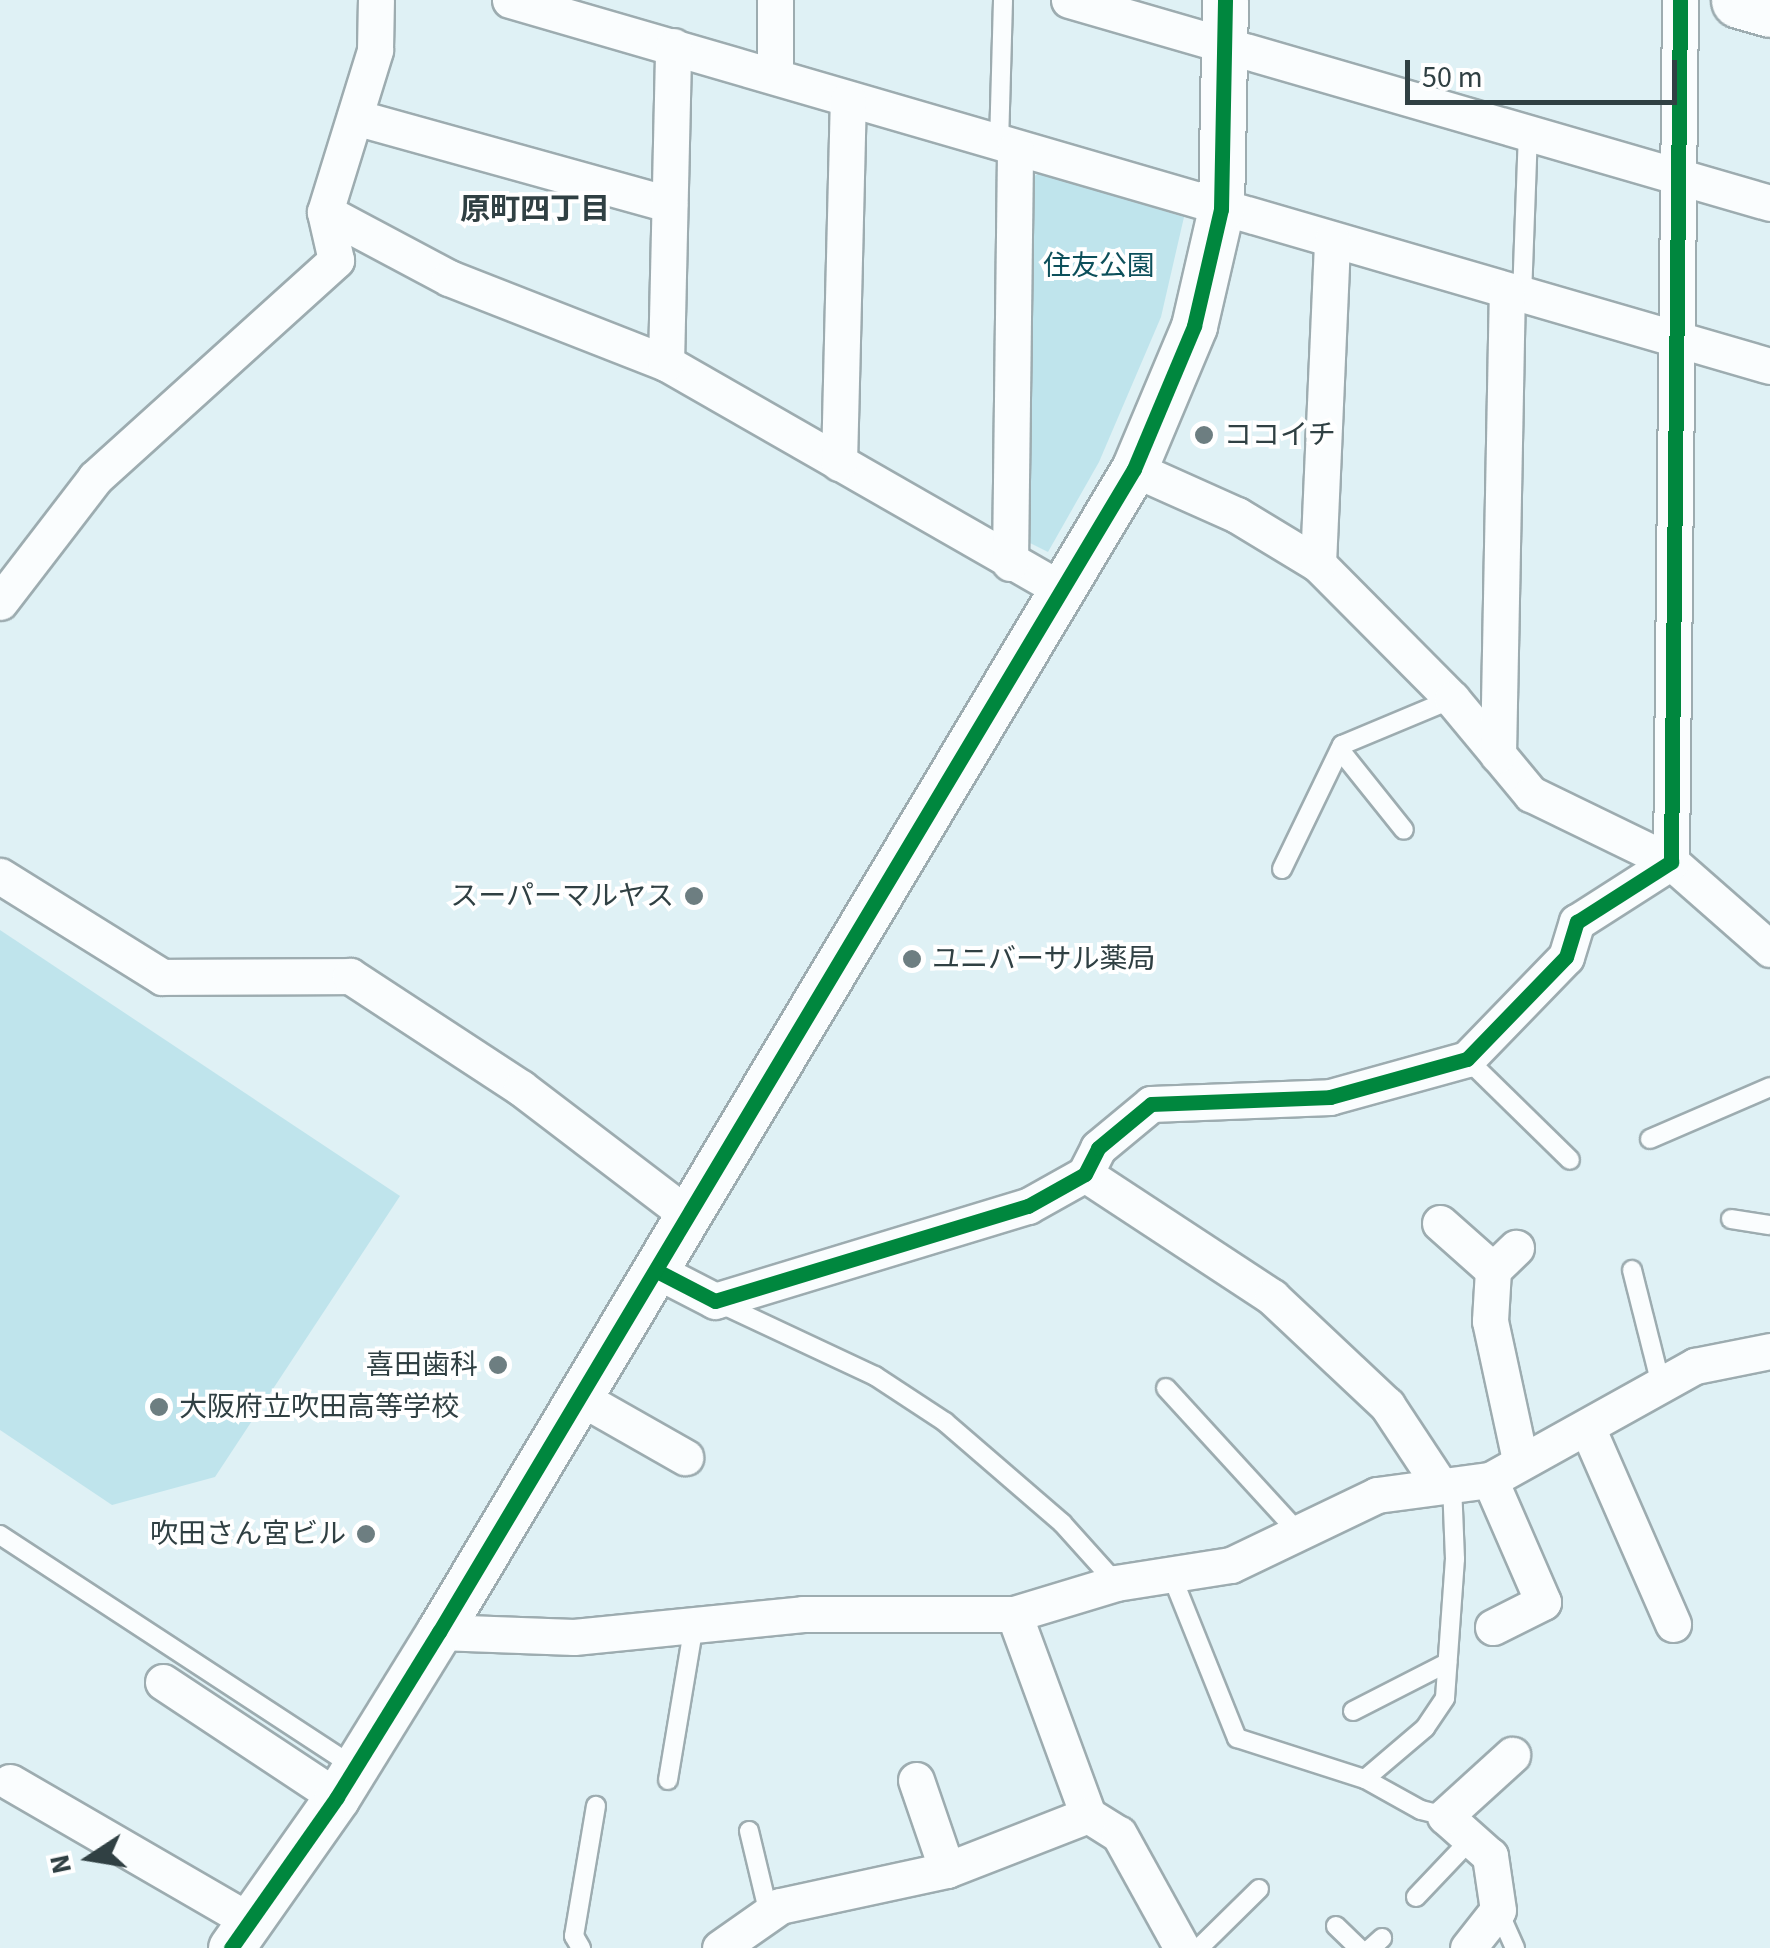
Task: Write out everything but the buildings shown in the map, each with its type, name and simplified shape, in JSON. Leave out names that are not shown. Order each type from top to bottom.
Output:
[{"type":"main road","points":[[1739,0],[1770,8]]},
{"type":"street","points":[[0,602],[95,478],[336,260],[325,212],[375,50],[376,0]]},
{"type":"street","points":[[510,0],[776,75],[848,100],[1221,210],[1770,366]]},
{"type":"street","points":[[775,0],[776,75]]},
{"type":"street","points":[[1070,0],[1770,203]]},
{"type":"street","points":[[10,1782],[242,1935],[346,1782],[439,1632],[1134,469],[1194,326],[1221,210],[1225,0]]},
{"type":"street","points":[[1671,862],[1680,0]]},
{"type":"street","points":[[666,363],[673,46]]},
{"type":"street","points":[[840,463],[848,100]]},
{"type":"street","points":[[355,117],[669,204]]},
{"type":"street","points":[[1007,146],[1010,563]]},
{"type":"street","points":[[325,212],[449,278],[666,363],[1062,590]]},
{"type":"street","points":[[1318,564],[1332,240]]},
{"type":"street","points":[[1498,754],[1515,294]]},
{"type":"street","points":[[1134,469],[1236,516],[1318,564],[1452,699],[1532,794],[1671,862],[1770,949]]},
{"type":"street","points":[[657,1271],[715,1301],[1028,1206],[1085,1174],[1098,1148],[1150,1104],[1330,1098],[1467,1059],[1566,958],[1577,922],[1671,862]]},
{"type":"street","points":[[0,876],[162,978],[350,976],[521,1088],[689,1216]]},
{"type":"street","points":[[1085,1174],[1272,1297],[1387,1405],[1445,1484]]},
{"type":"street","points":[[1440,1223],[1504,1259],[1490,1321],[1520,1460]]},
{"type":"street","points":[[439,1632],[574,1636],[804,1614],[1014,1614],[1116,1583],[1230,1564],[1377,1495],[1490,1480],[1695,1366],[1770,1351]]},
{"type":"street","points":[[581,1398],[685,1457]]},
{"type":"street","points":[[1586,1427],[1673,1624]]},
{"type":"street","points":[[1490,1480],[1543,1602],[1492,1627]]},
{"type":"street","points":[[1014,1614],[1088,1815],[1119,1834],[1182,1948]]},
{"type":"street","points":[[164,1682],[346,1782]]},
{"type":"street","points":[[1468,1948],[1498,1910],[1490,1856],[1445,1816],[1512,1755]]},
{"type":"street","points":[[916,1780],[947,1870]]},
{"type":"street","points":[[720,1948],[762,1928],[780,1906],[947,1870],[1088,1815]]},
{"type":"lane","points":[[1003,0],[1007,146]]},
{"type":"lane","points":[[1515,294],[1528,133]]},
{"type":"lane","points":[[1282,869],[1340,750],[1452,699]]},
{"type":"lane","points":[[1340,750],[1404,830]]},
{"type":"lane","points":[[1467,1059],[1570,1160]]},
{"type":"lane","points":[[1650,1139],[1770,1087]]},
{"type":"lane","points":[[1732,1219],[1770,1225]]},
{"type":"lane","points":[[1632,1270],[1662,1385]]},
{"type":"lane","points":[[715,1301],[876,1376],[945,1422],[1062,1523],[1116,1583]]},
{"type":"lane","points":[[1166,1388],[1297,1531]]},
{"type":"lane","points":[[1365,1779],[1425,1728],[1445,1698],[1455,1560],[1445,1484]]},
{"type":"lane","points":[[0,1535],[346,1782]]},
{"type":"lane","points":[[1171,1574],[1237,1738],[1365,1779],[1420,1810],[1445,1816]]},
{"type":"lane","points":[[668,1780],[694,1625]]},
{"type":"lane","points":[[1353,1711],[1447,1663]]},
{"type":"lane","points":[[581,1948],[574,1936],[596,1806]]},
{"type":"lane","points":[[749,1832],[762,1928]]},
{"type":"lane","points":[[1416,1897],[1471,1840]]},
{"type":"lane","points":[[1199,1948],[1260,1889]]},
{"type":"lane","points":[[1498,1910],[1514,1948]]},
{"type":"lane","points":[[1336,1926],[1359,1948]]},
{"type":"green space","name":"住友公園","points":[[1039,173],[1184,217],[1161,317],[1099,462],[1048,552],[1024,540],[1027,181]]},
{"type":"green space","name":"大阪府立吹田高等学校","points":[[0,930],[400,1196],[215,1477],[112,1505],[0,1430]]},
{"type":"cycle path","points":[[231,1948],[337,1797],[439,1632],[1134,469],[1194,326],[1221,209],[1225,0]]},
{"type":"cycle path","points":[[657,1271],[715,1301],[1028,1206],[1085,1174],[1098,1148],[1151,1104],[1330,1097],[1467,1059],[1566,957],[1577,922],[1671,862],[1680,0]]},
{"type":"place","name":"ココイチ","points":[[1204,435]]},
{"type":"place","name":"スーパーマルヤス","points":[[694,896]]},
{"type":"place","name":"ユニバーサル薬局","points":[[912,959]]},
{"type":"place","name":"喜田歯科","points":[[498,1365]]},
{"type":"place","name":"大阪府立吹田高等学校","points":[[159,1407]]},
{"type":"place","name":"吹田さん宮ビル","points":[[366,1534]]},
{"type":"district","name":"原町四丁目","points":[[535,210]]}]
